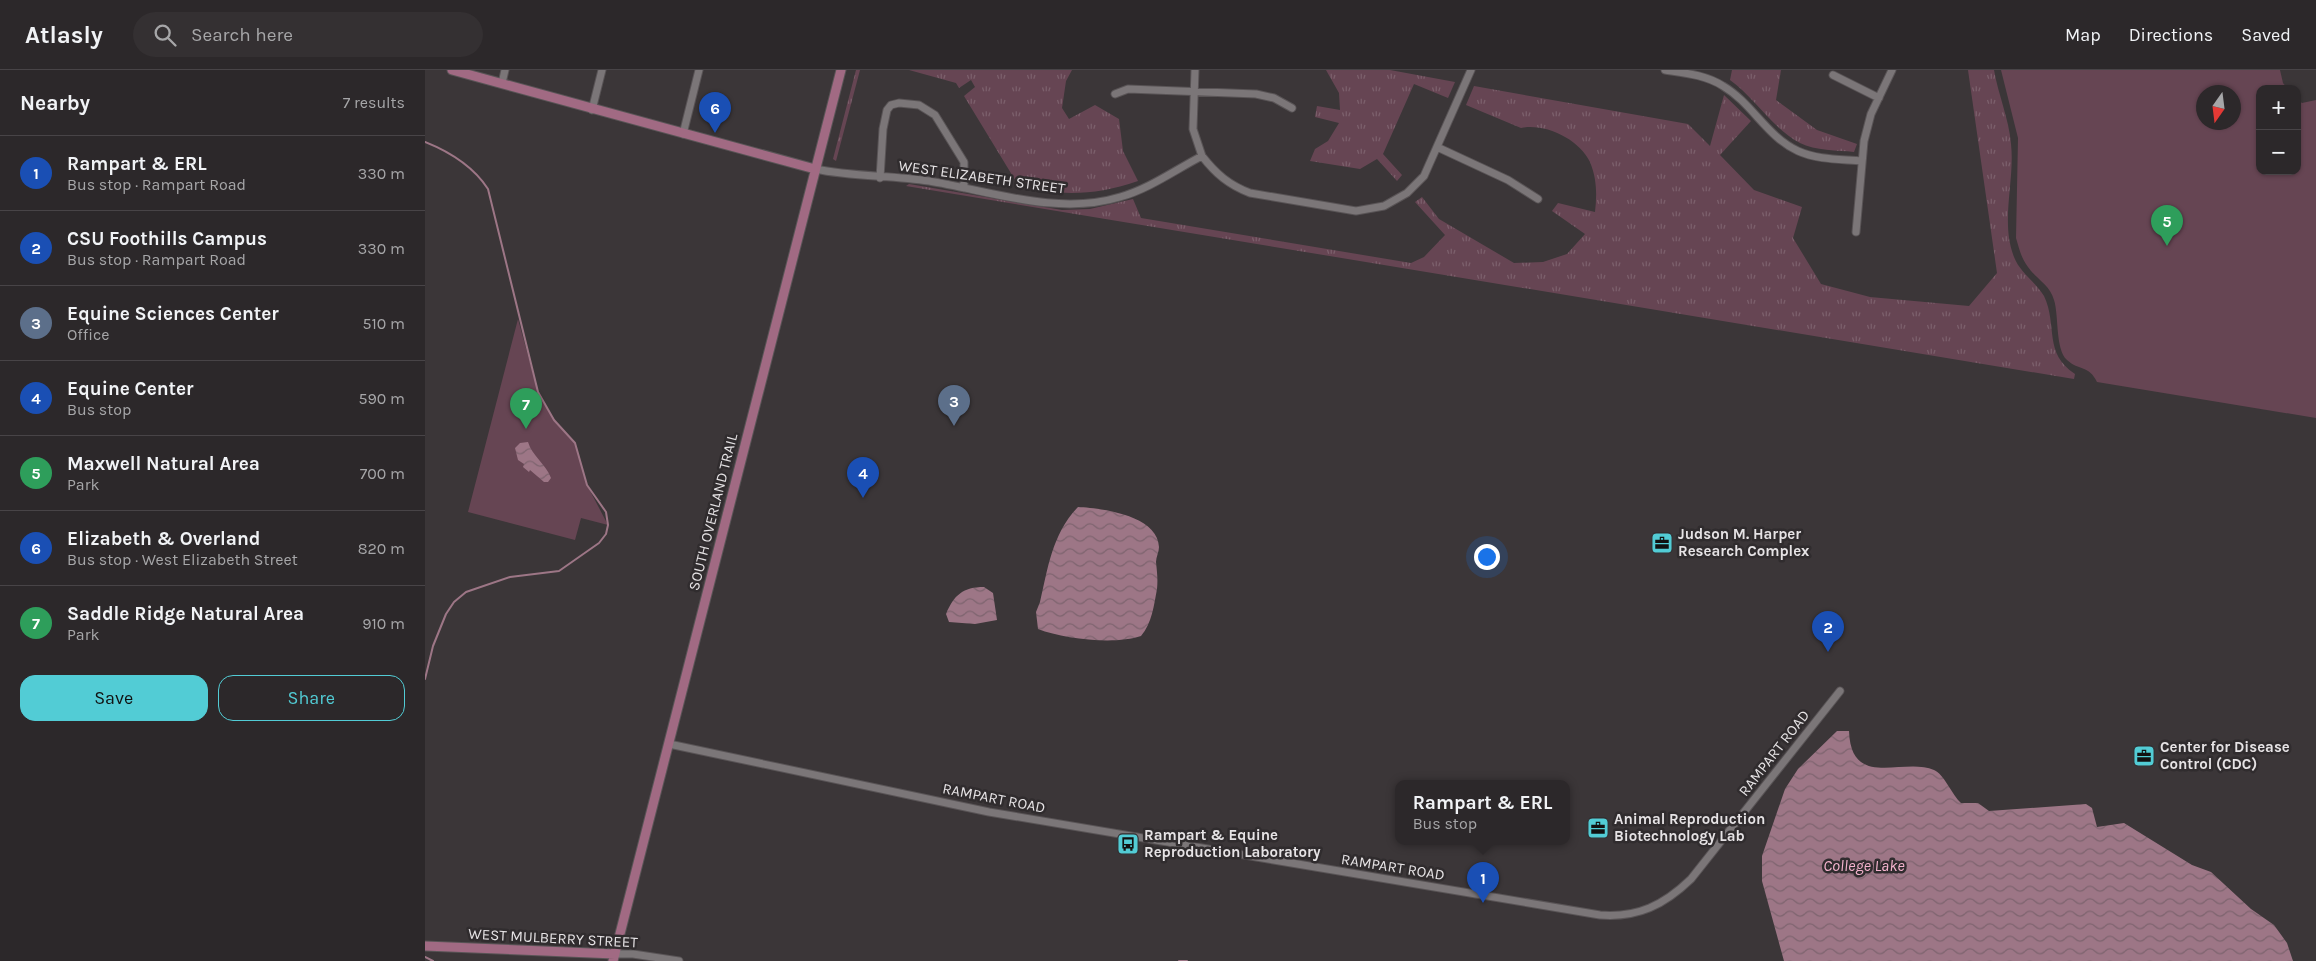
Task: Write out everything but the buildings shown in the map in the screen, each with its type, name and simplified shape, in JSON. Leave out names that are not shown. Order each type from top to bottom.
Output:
[{"type":"main road","name":"WEST ELIZABETH STREET","points":[[452,70],[592,110],[815,169]]},
{"type":"main road","name":"SOUTH OVERLAND TRAIL","points":[[614,957],[841,70]]},
{"type":"main road","name":"WEST MULBERRY STREET","points":[[425,946],[614,957]]},
{"type":"street","points":[[502,83],[505,70]]},
{"type":"street","points":[[592,110],[602,70]]},
{"type":"street","points":[[683,134],[699,70]]},
{"type":"street","points":[[1195,70],[1193,129],[1202,156],[1219,177],[1234,187],[1250,193],[1356,211],[1384,206],[1407,193],[1424,176],[1471,70]]},
{"type":"street","points":[[1665,70],[1685,72],[1713,80],[1730,90],[1775,135],[1797,150],[1817,157],[1862,161]]},
{"type":"street","points":[[1856,232],[1867,125],[1892,70]]},
{"type":"street","points":[[1833,76],[1879,98]]},
{"type":"street","points":[[1115,94],[1128,89],[1194,90],[1257,94],[1274,98],[1292,108]]},
{"type":"street","points":[[880,178],[884,121],[887,110],[891,105],[899,103],[919,105],[935,115],[964,162],[964,188]]},
{"type":"street","points":[[1437,147],[1508,180],[1538,199]]},
{"type":"street","name":"WEST ELIZABETH STREET","points":[[815,169],[880,178],[917,180],[1052,203],[1100,202],[1121,197],[1144,188],[1202,156]]},
{"type":"street","name":"RAMPART ROAD","points":[[669,744],[989,812],[1600,915],[1620,916],[1649,910],[1662,903],[1691,879],[1840,691]]},
{"type":"street","name":"WEST MULBERRY STREET","points":[[614,957],[633,954],[679,961]]},
{"type":"green space","points":[[856,70],[860,70],[836,161],[833,159]]},
{"type":"green space","points":[[909,70],[1072,70],[1066,81],[1062,108],[1069,119],[1095,105],[1119,119],[1123,151],[1138,181],[1093,192],[1079,193],[1020,188],[964,96],[975,87],[971,80],[959,88],[956,83]]},
{"type":"green space","points":[[1326,70],[1390,70],[1455,82],[1448,98],[1414,84],[1383,154],[1402,175],[1397,181],[1377,159],[1360,169],[1310,161],[1315,149],[1328,141],[1339,123],[1315,117],[1317,106],[1340,110],[1339,93]]},
{"type":"green space","points":[[1732,70],[1781,70],[1776,100],[1817,130],[1857,144],[1854,152],[1813,148],[1790,137],[1748,95],[1730,80]]},
{"type":"green space","points":[[1968,70],[1994,70],[2011,144],[2012,158],[2008,216],[2010,244],[2017,263],[2044,296],[2048,307],[2055,348],[2065,366],[2075,374],[2074,379],[906,186],[909,184],[1062,210],[1090,209],[1133,199],[1141,218],[1411,263],[1424,257],[1445,235],[1415,202],[1422,197],[1439,219],[1514,263],[1543,262],[1567,254],[1585,234],[1552,211],[1558,203],[1595,212],[1596,187],[1590,162],[1578,146],[1560,134],[1540,128],[1521,128],[1466,105],[1474,86],[1688,124],[1710,146],[1724,95],[1751,121],[1720,155],[1754,190],[1802,207],[1793,238],[1821,284],[1870,297],[1969,306],[1997,273]]},
{"type":"green space","points":[[2001,70],[2280,70],[2285,85],[2256,85],[2256,175],[2301,175],[2301,102],[2316,100],[2316,418],[2097,382],[2091,373],[2071,363],[2063,355],[2059,340],[2056,306],[2052,295],[2026,264],[2020,253],[2016,238],[2018,138]]},
{"type":"green space","points":[[518,319],[538,392],[554,420],[575,443],[587,485],[608,525],[581,518],[575,540],[468,512]]},
{"type":"water","points":[[528,442],[549,473],[551,478],[548,482],[544,482],[530,470],[529,472],[523,467],[524,464],[518,460],[515,448],[520,443]]},
{"type":"water","points":[[1078,507],[1100,509],[1126,515],[1149,527],[1156,536],[1159,547],[1156,562],[1157,589],[1150,620],[1141,636],[1118,640],[1089,640],[1061,636],[1038,629],[1036,612],[1052,552],[1062,528]]},
{"type":"water","points":[[977,587],[984,587],[993,593],[997,620],[975,624],[949,622],[946,614],[952,602],[960,593]]},
{"type":"water","name":"College Lake","points":[[1837,731],[1849,731],[1852,749],[1859,760],[1869,766],[1881,768],[1922,767],[1938,772],[1961,803],[1978,803],[1989,811],[2086,804],[2092,808],[2097,827],[2124,823],[2192,865],[2211,872],[2251,909],[2274,925],[2287,943],[2293,961],[1784,961],[1762,881],[1762,856],[1785,789],[1798,769]]},
{"type":"waterway","points":[[425,142],[443,150],[460,161],[475,173],[488,189],[538,392],[554,420],[575,443],[587,485],[606,512],[608,525],[606,534],[599,543],[559,571],[510,577],[466,592],[454,602],[446,614],[433,646],[425,679]]},
{"type":"waterway","points":[[425,957],[433,961]]},
{"type":"waterway","points":[[1179,961],[1187,961]]},
{"type":"place","name":"Elizabeth & Overland","points":[[715,133]]},
{"type":"place","name":"Maxwell Natural Area","points":[[2167,246]]},
{"type":"place","name":"Equine Sciences Center","points":[[954,426]]},
{"type":"place","name":"Saddle Ridge Natural Area","points":[[526,429]]},
{"type":"place","name":"Equine Center","points":[[863,498]]},
{"type":"place","name":"Judson M. Harper Research Complex","points":[[1662,543]]},
{"type":"place","name":"CSU Foothills Campus","points":[[1828,652]]},
{"type":"place","name":"Center for Disease Control (CDC)","points":[[2144,756]]},
{"type":"place","name":"Animal Reproduction Biotechnology Lab","points":[[1598,828]]},
{"type":"place","name":"Rampart & Equine Reproduction Laboratory","points":[[1128,844]]},
{"type":"place","name":"Rampart & ERL","points":[[1483,903]]}]
